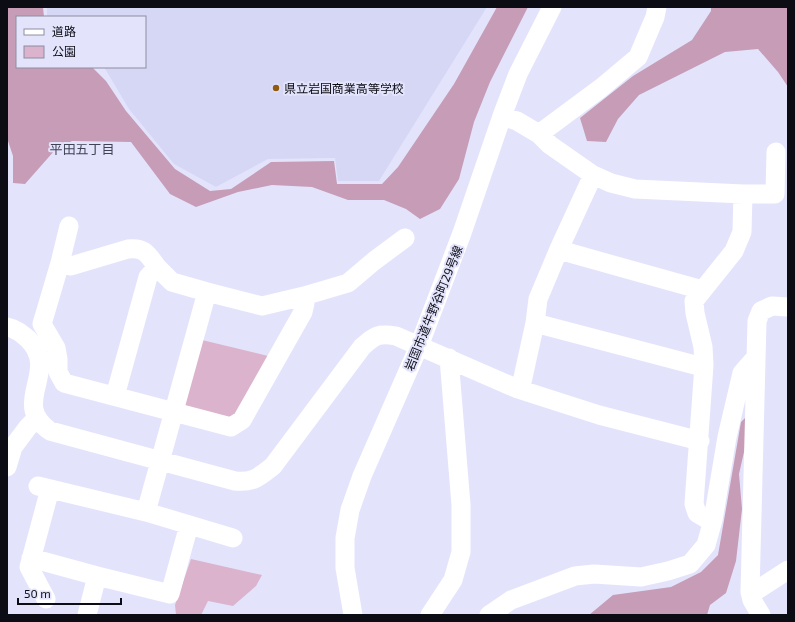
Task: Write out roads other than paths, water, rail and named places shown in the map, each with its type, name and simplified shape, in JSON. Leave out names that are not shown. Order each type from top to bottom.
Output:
[{"type":"street","name":"岩国市道牛野谷町29号線","points":[[353,615],[345,568],[345,538],[350,510],[362,476],[419,346],[462,233],[518,74],[552,7]]},
{"type":"street","points":[[539,134],[601,88],[638,57],[655,17],[657,7]]},
{"type":"street","points":[[502,116],[517,121],[539,134],[550,145],[593,175],[611,183],[635,189],[775,194],[776,152]]},
{"type":"street","points":[[518,389],[522,382],[535,323],[538,299],[593,175]]},
{"type":"street","points":[[712,520],[696,513],[694,504],[700,441],[704,365],[703,347],[695,313],[694,301],[734,251],[742,232],[743,194]]},
{"type":"street","points":[[69,226],[42,324],[56,348],[58,372],[64,383],[231,427],[242,420],[303,312],[305,303],[304,296]]},
{"type":"street","points":[[60,263],[71,266],[128,249],[137,248],[145,252],[172,282],[262,306],[348,283],[374,260],[405,238]]},
{"type":"street","points":[[559,249],[695,288],[701,292]]},
{"type":"street","points":[[115,396],[148,277],[157,267]]},
{"type":"street","points":[[146,512],[207,292]]},
{"type":"street","points":[[761,615],[752,600],[750,592],[757,321],[761,311],[772,306],[788,307]]},
{"type":"street","points":[[535,323],[695,365],[704,365]]},
{"type":"street","points":[[7,327],[19,331],[33,344],[39,359],[40,374],[34,394],[33,409],[36,419],[41,425],[50,431],[235,481],[246,482],[258,478],[273,466],[362,347],[374,336],[385,334],[396,336],[518,389],[599,415],[700,441]]},
{"type":"street","points":[[489,615],[511,600],[575,576],[594,574],[641,577],[690,564],[706,545],[727,437],[742,373],[756,357]]},
{"type":"street","points":[[430,615],[453,580],[461,552],[461,506],[449,358]]},
{"type":"street","points":[[7,467],[13,447],[36,419]]},
{"type":"street","points":[[46,599],[29,567],[44,488],[146,512],[233,538]]},
{"type":"street","points":[[31,558],[170,594],[190,526]]},
{"type":"street","points":[[750,592],[757,590],[788,570]]},
{"type":"street","points":[[87,615],[97,576]]},
{"type":"place","name":"県立岩国商業高等学校","points":[[276,88]]},
{"type":"district","name":"平田五丁目","points":[[82,149]]}]
